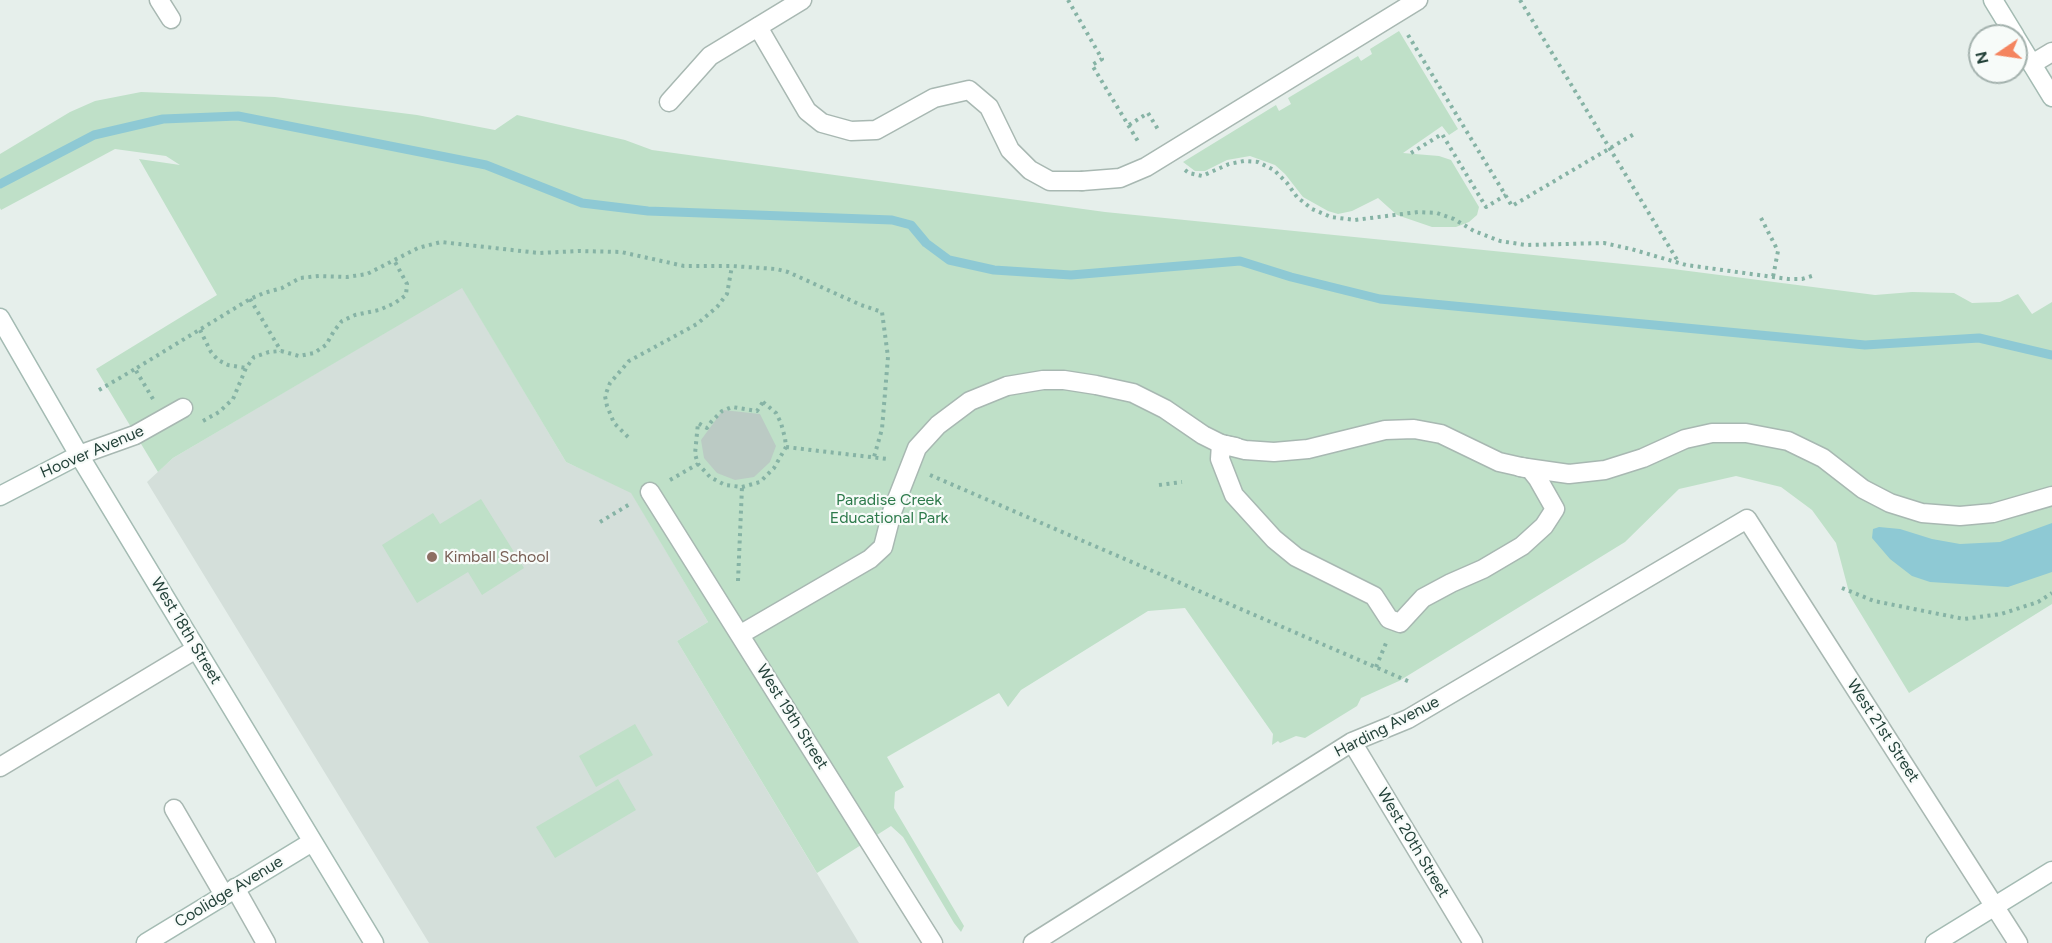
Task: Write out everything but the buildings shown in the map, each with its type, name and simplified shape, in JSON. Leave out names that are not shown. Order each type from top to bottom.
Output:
[{"type":"street","points":[[159,0],[171,19]]},
{"type":"street","points":[[669,102],[710,56],[802,0]]},
{"type":"street","points":[[758,27],[807,111],[822,123],[851,131],[876,130],[934,98],[969,90],[989,108],[1010,150],[1030,170],[1050,180],[1082,181],[1120,178],[1152,164],[1418,0]]},
{"type":"street","points":[[1993,0],[2007,24]]},
{"type":"street","points":[[2032,64],[2052,52]]},
{"type":"street","points":[[2028,58],[2052,97]]},
{"type":"street","name":"West 18th Street","points":[[0,318],[79,455],[374,943]]},
{"type":"street","points":[[741,634],[870,559],[883,547],[892,512],[917,448],[938,424],[970,401],[1007,386],[1043,380],[1096,384],[1133,393],[1165,409],[1203,435],[1221,444],[1245,450],[1274,452],[1308,449],[1385,430],[1414,429],[1441,435],[1499,462],[1530,470],[1569,474],[1605,470],[1643,458],[1685,439],[1712,433],[1746,433],[1788,441],[1824,458],[1863,489],[1890,503],[1922,513],[1960,516],[1993,513],[2052,496]]},
{"type":"street","name":"Hoover Avenue","points":[[0,496],[79,455],[126,440],[183,408]]},
{"type":"street","points":[[1221,444],[1220,459],[1234,495],[1274,539],[1296,557],[1374,596],[1389,619],[1400,623],[1423,598],[1484,569],[1522,546],[1544,526],[1555,509],[1538,479],[1530,470]]},
{"type":"street","name":"West 19th Street","points":[[650,492],[933,943]]},
{"type":"street","name":"Harding Avenue","points":[[1033,943],[1352,742],[1408,719],[1747,519]]},
{"type":"street","name":"West 21st Street","points":[[1747,519],[2018,943]]},
{"type":"street","points":[[0,767],[196,649]]},
{"type":"street","name":"West 20th Street","points":[[1352,742],[1473,943]]},
{"type":"street","points":[[174,808],[266,943]]},
{"type":"street","name":"Coolidge Avenue","points":[[146,943],[312,842]]},
{"type":"street","points":[[1935,943],[2052,871]]},
{"type":"path","points":[[1068,0],[1102,59],[1092,66],[1152,164]]},
{"type":"path","points":[[1520,0],[1679,263]]},
{"type":"path","points":[[1395,14],[1512,206],[1634,134]]},
{"type":"path","points":[[1129,125],[1148,113],[1180,165],[1189,173],[1202,176],[1229,164],[1244,161],[1258,162],[1274,170],[1312,209],[1331,217],[1354,220],[1418,212],[1437,213],[1455,219],[1474,231],[1500,241],[1534,245],[1604,243],[1679,263],[1773,277],[1802,279],[1815,275]]},
{"type":"path","points":[[1412,153],[1442,134],[1486,207],[1506,195]]},
{"type":"path","points":[[1761,218],[1778,251],[1773,277]]},
{"type":"path","points":[[99,390],[250,299],[282,288],[300,278],[347,277],[367,274],[418,248],[441,242],[539,253],[621,252],[684,266],[776,269],[882,312],[888,357],[882,429],[874,457]]},
{"type":"path","points":[[200,423],[219,412],[233,399],[246,368],[254,357],[281,351],[299,356],[314,354],[326,345],[342,321],[355,315],[379,310],[406,295],[407,284],[394,260]]},
{"type":"path","points":[[628,437],[614,423],[607,406],[605,396],[610,383],[629,361],[697,324],[717,307],[728,294],[732,266]]},
{"type":"path","points":[[250,299],[281,351]]},
{"type":"path","points":[[200,330],[211,352],[218,360],[228,365],[246,368]]},
{"type":"path","points":[[135,369],[165,419]]},
{"type":"path","points":[[764,402],[776,413],[782,423],[786,447],[774,468],[760,482],[742,487],[725,485],[710,477],[698,464],[695,454],[698,423],[708,428],[722,411],[732,407],[757,411],[764,402]]},
{"type":"path","points":[[786,447],[874,457],[909,466],[1410,682]]},
{"type":"path","points":[[1159,485],[1182,482]]},
{"type":"path","points":[[738,581],[742,487]]},
{"type":"path","points":[[1842,588],[1874,601],[1964,619],[2001,614],[2038,602],[2052,593]]},
{"type":"shaded area","name":"Kimball School","points":[[462,287],[566,462],[631,492],[708,622],[677,641],[859,943],[429,943],[147,482],[173,458]]},
{"type":"green space","points":[[1399,31],[1458,129],[1449,135],[1442,126],[1403,153],[1439,156],[1451,160],[1479,207],[1477,215],[1469,222],[1456,227],[1432,227],[1397,215],[1378,198],[1352,211],[1338,214],[1328,211],[1303,197],[1275,165],[1250,156],[1227,160],[1205,171],[1195,171],[1183,162],[1276,105],[1279,111],[1291,104],[1288,98],[1358,56],[1361,61],[1372,54],[1370,49]]},
{"type":"green space","name":"Paradise Creek Educational Park","points":[[141,92],[275,97],[417,115],[495,130],[517,115],[625,140],[652,150],[1105,212],[1673,269],[1875,295],[1912,292],[1954,293],[1972,303],[2000,302],[2018,294],[2032,314],[2052,302],[2052,604],[1909,693],[1850,596],[1836,543],[1812,510],[1781,487],[1736,476],[1679,489],[1625,542],[1399,681],[1361,698],[1357,706],[1305,738],[1296,736],[1272,745],[1273,734],[1185,608],[1148,611],[1021,690],[1008,707],[999,693],[887,757],[904,787],[895,792],[894,808],[964,926],[961,932],[903,837],[891,826],[817,873],[677,641],[708,622],[631,493],[566,462],[462,288],[173,458],[158,472],[96,369],[217,295],[139,159],[180,165],[166,156],[115,149],[1,210],[0,208],[0,154],[70,112],[95,101]]},
{"type":"green space","points":[[481,499],[524,568],[482,595],[468,572],[417,603],[382,545],[433,513],[440,524]]},
{"type":"green space","points":[[635,724],[653,755],[596,787],[579,756]]},
{"type":"green space","points":[[618,779],[636,810],[555,858],[536,827]]},
{"type":"water","points":[[2052,523],[2052,572],[2008,587],[1930,582],[1912,576],[1890,559],[1872,538],[1873,529],[1879,527],[1900,529],[1932,539],[1960,544],[2000,542]]},
{"type":"waterway","points":[[0,184],[94,135],[163,119],[238,116],[486,165],[582,203],[648,211],[892,220],[911,225],[926,243],[949,260],[994,270],[1071,275],[1240,261],[1291,277],[1380,299],[1865,345],[1979,338],[2052,355]]},
{"type":"place","name":"Kimball School","points":[[432,557]]}]
